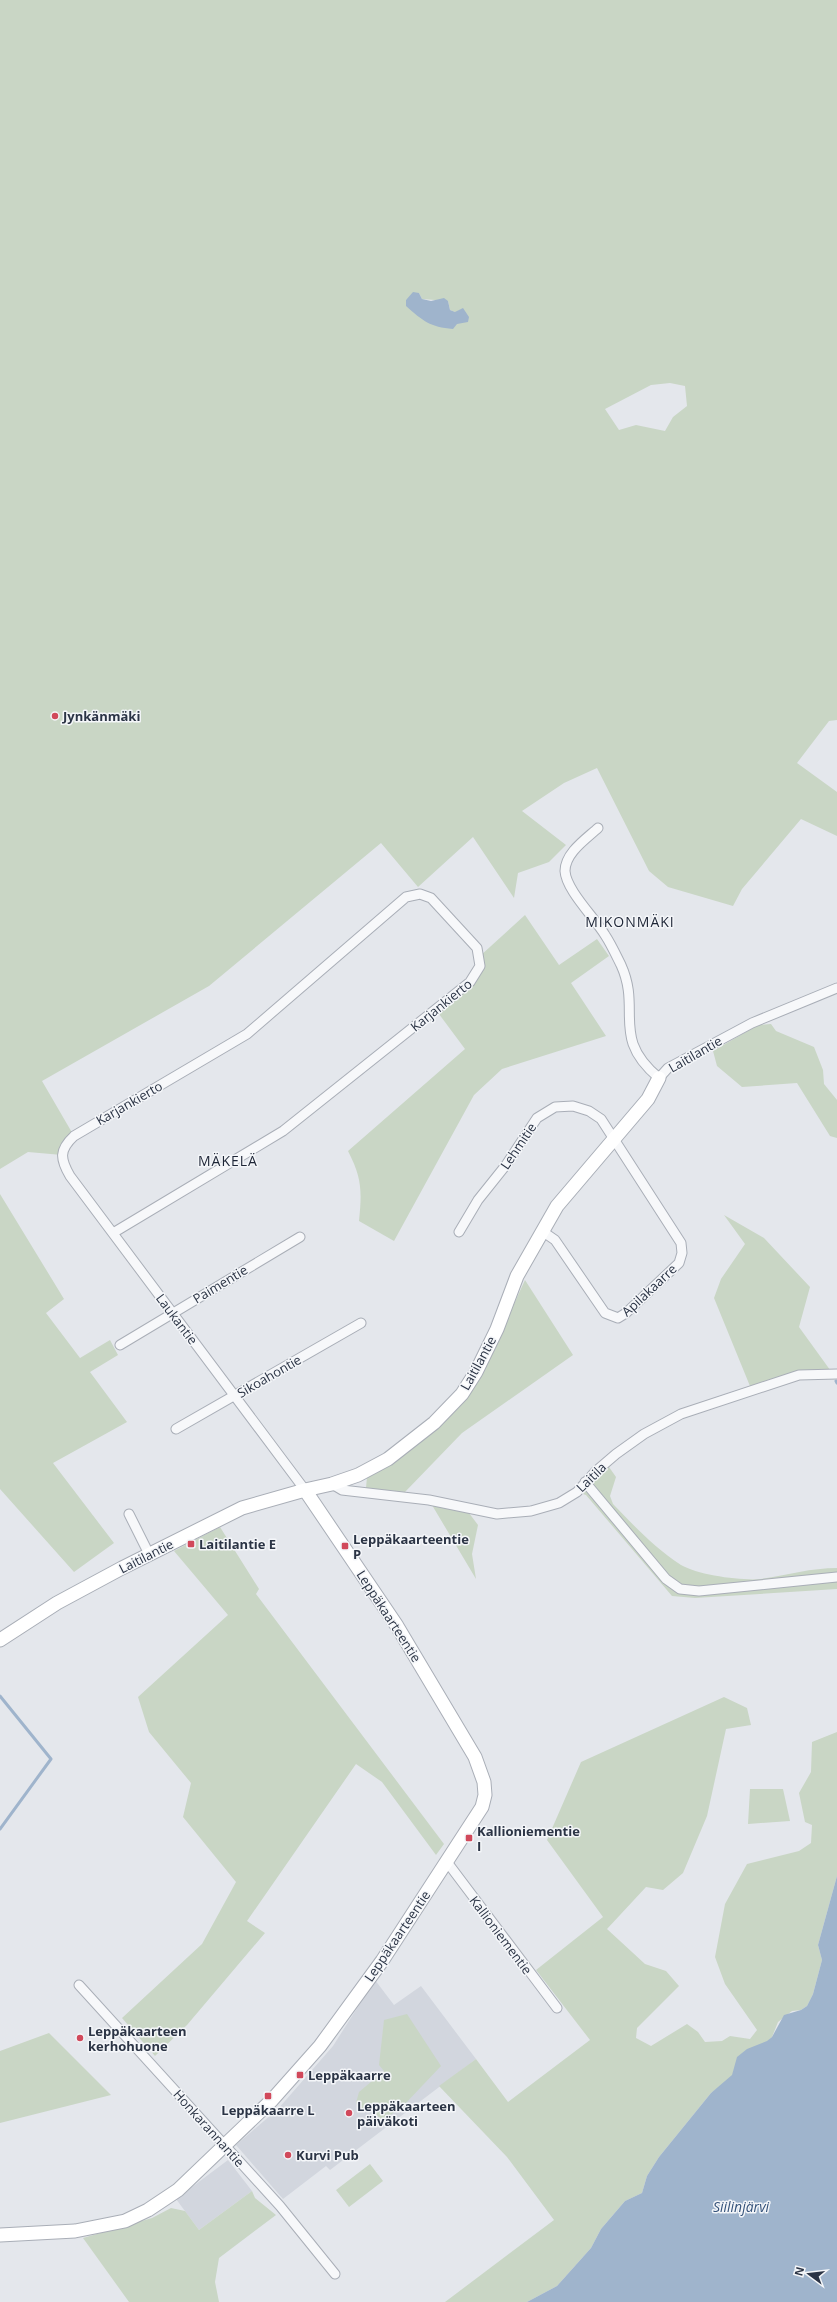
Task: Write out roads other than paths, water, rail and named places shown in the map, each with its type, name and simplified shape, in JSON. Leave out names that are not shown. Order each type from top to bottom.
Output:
[{"type":"street","points":[[598,828],[570,855],[565,871],[570,886],[605,935],[621,964],[628,983],[628,1021],[632,1043],[645,1067],[659,1078]]},
{"type":"street","name":"Karjankierto","points":[[65,1144],[74,1136],[247,1034],[406,897],[420,894],[431,898],[477,948],[480,966],[476,976],[470,982],[308,1112],[283,1131],[113,1233]]},
{"type":"street","name":"Laitilantie","points":[[0,1640],[57,1603],[149,1554],[242,1508],[332,1484],[358,1475],[388,1459],[434,1423],[462,1394],[476,1372],[497,1329],[517,1276],[557,1206],[648,1098],[659,1078],[668,1068],[752,1023],[837,988]]},
{"type":"street","name":"Lehmitie","points":[[459,1232],[478,1200],[506,1165],[537,1118],[546,1111],[555,1107],[573,1106],[589,1111],[601,1119],[614,1139]]},
{"type":"street","name":"Apilakaarre","points":[[542,1231],[555,1240],[605,1314],[618,1318],[626,1314],[679,1262],[682,1253],[681,1243],[614,1139]]},
{"type":"street","name":"Laukantie","points":[[65,1144],[62,1155],[64,1165],[70,1176],[305,1490]]},
{"type":"street","name":"Paimentie","points":[[120,1345],[172,1312],[300,1237]]},
{"type":"street","name":"Sikoahontie","points":[[176,1429],[361,1323]]},
{"type":"street","name":"Laitila","points":[[332,1484],[342,1490],[429,1500],[497,1514],[531,1511],[559,1503],[577,1492],[585,1482],[616,1454],[644,1434],[681,1414],[798,1375],[837,1374]]},
{"type":"street","points":[[585,1482],[666,1578],[680,1589],[699,1591],[837,1577]]},
{"type":"street","name":"Leppäkaarteentie","points":[[0,2235],[75,2231],[125,2221],[148,2210],[178,2190],[226,2146],[272,2100],[320,2046],[382,1961],[482,1807],[485,1795],[484,1782],[474,1757],[397,1626],[305,1490]]},
{"type":"street","points":[[129,1514],[149,1554]]},
{"type":"street","name":"Kallioniementie","points":[[447,1862],[557,2008]]},
{"type":"street","name":"Honkarannantie","points":[[79,1985],[280,2206],[335,2274]]},
{"type":"water","points":[[413,292],[419,293],[422,299],[431,301],[444,298],[448,301],[450,310],[455,312],[463,308],[469,317],[468,322],[457,324],[453,329],[438,327],[427,322],[417,316],[406,306],[406,300]]},
{"type":"water","name":"Siilinjärvi","points":[[837,1876],[837,2302],[527,2302],[557,2286],[591,2248],[601,2229],[625,2201],[642,2193],[647,2176],[659,2157],[711,2093],[732,2075],[737,2057],[747,2049],[767,2041],[772,2037],[784,2015],[801,2010],[807,2006],[813,1994],[822,1960],[818,1945]]},
{"type":"waterway","points":[[0,1696],[51,1759],[0,1829]]},
{"type":"place","name":"Jynkänmäki","points":[[55,716]]},
{"type":"place","name":"Laitilantie E","points":[[191,1544]]},
{"type":"place","name":"Leppäkaarteentie P","points":[[345,1546]]},
{"type":"place","name":"Kallioniementie I","points":[[469,1838]]},
{"type":"place","name":"Leppäkaarteen kerhohuone","points":[[80,2038]]},
{"type":"place","name":"Leppäkaarre","points":[[300,2075]]},
{"type":"place","name":"Leppäkaarre L","points":[[268,2096]]},
{"type":"place","name":"Leppäkaarteen päiväkoti","points":[[349,2113]]},
{"type":"place","name":"Kurvi Pub","points":[[288,2155]]},
{"type":"district","name":"MIKONMÄKI","points":[[630,922]]},
{"type":"district","name":"MÄKELÄ","points":[[228,1161]]}]
